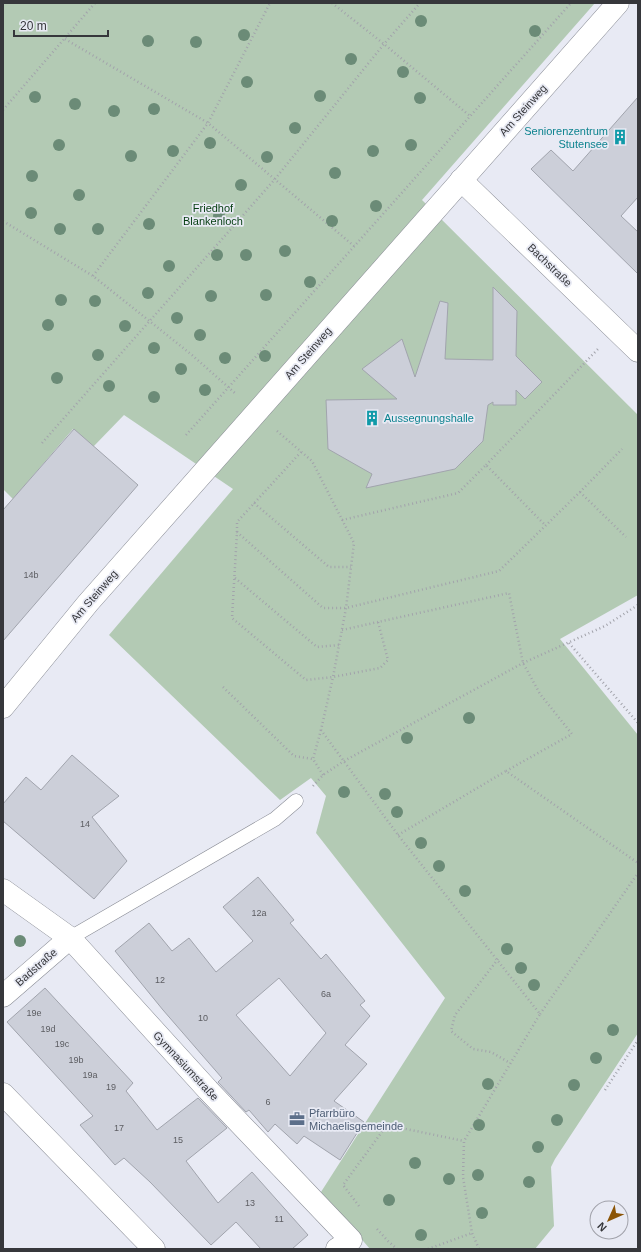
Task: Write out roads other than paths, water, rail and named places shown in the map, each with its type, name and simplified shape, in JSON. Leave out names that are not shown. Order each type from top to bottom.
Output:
[{"type":"street","name":"Am Steinweg","points":[[3,706],[93,597],[618,3]]},
{"type":"street","name":"Bachstraße","points":[[461,180],[638,351]]},
{"type":"street","name":"Gymnasiumstraße","points":[[3,890],[70,938],[208,1090],[351,1240],[337,1249]]},
{"type":"street","name":"Badstraße","points":[[3,996],[70,938]]},
{"type":"street","points":[[3,1094],[154,1249]]},
{"type":"lane","points":[[70,938],[276,819],[296,801]]},
{"type":"place","name":"Seniorenzentrum Stutensee","points":[[620,137]]},
{"type":"place","name":"Aussegnungshalle","points":[[372,418]]},
{"type":"place","name":"Pfarrbüro Michaelisgemeinde","points":[[297,1119]]},
{"type":"park label","name":"Friedhof Blankenloch","points":[[213,214]]}]
